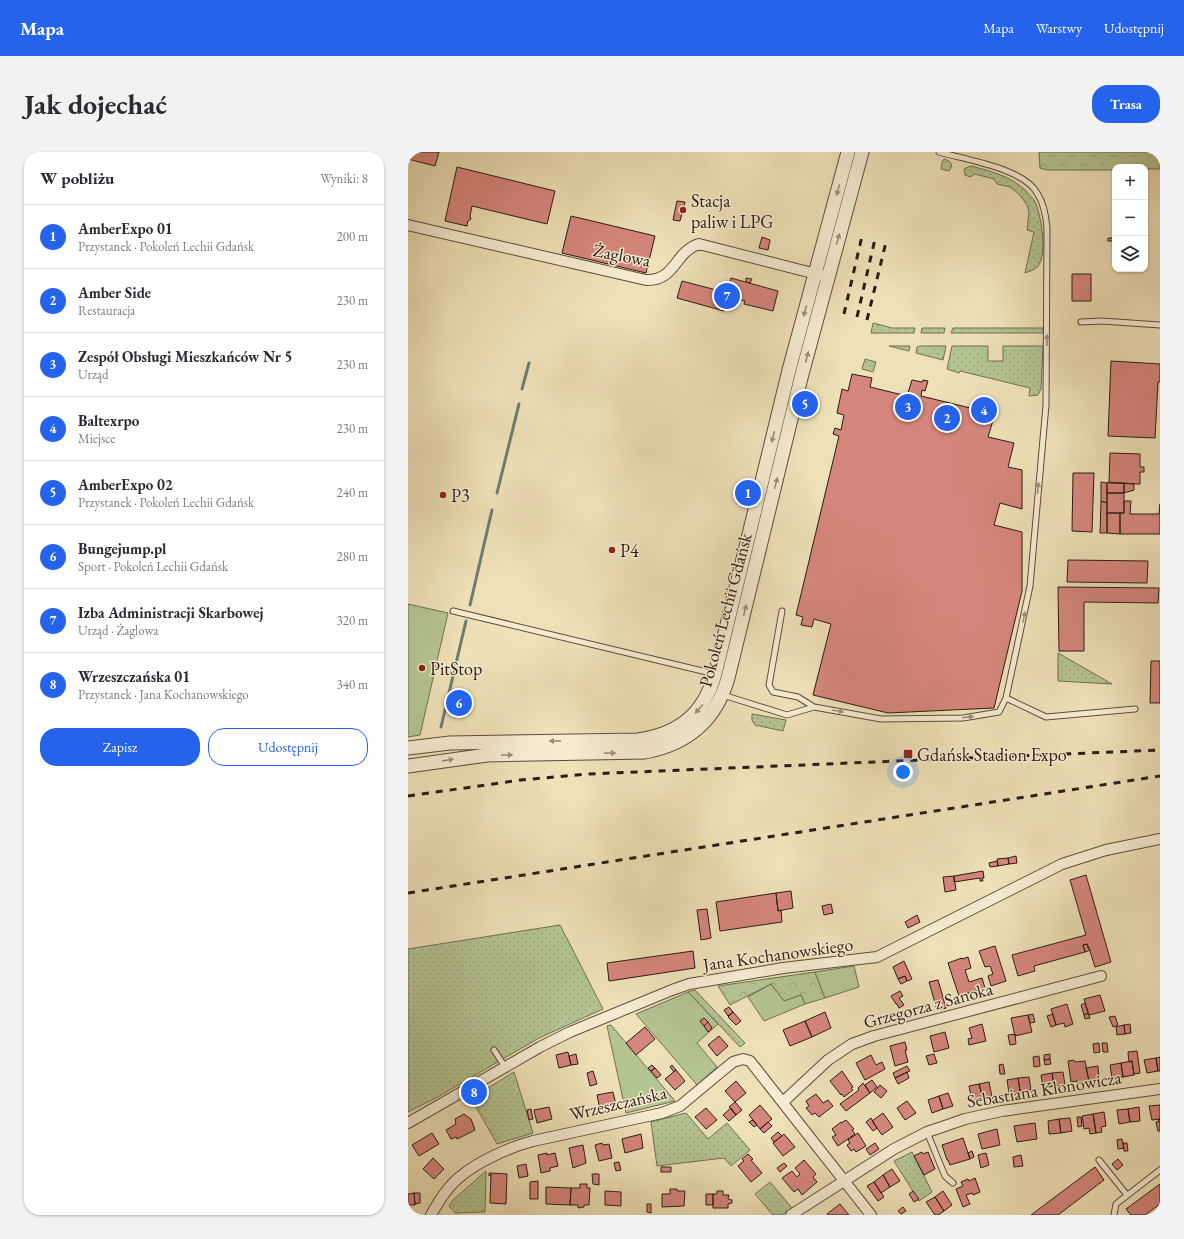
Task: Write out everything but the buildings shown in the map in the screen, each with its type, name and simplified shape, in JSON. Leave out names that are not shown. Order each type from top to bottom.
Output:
[{"type":"street","points":[[815,273],[848,152]]},
{"type":"street","points":[[828,277],[862,152]]},
{"type":"street","name":"Żaglowa","points":[[408,226],[646,280],[661,278],[672,269],[687,250],[698,242],[828,277]]},
{"type":"street","name":"Pokoleń Lechii Gdańsk","points":[[408,748],[450,743],[638,740],[665,734],[690,718],[700,707],[708,695],[715,674],[789,370],[815,273]]},
{"type":"street","name":"Pokoleń Lechii Gdańsk","points":[[408,766],[487,755],[645,752],[658,750],[680,741],[700,726],[710,716],[723,695],[728,678],[802,374],[828,277]]},
{"type":"street","points":[[769,456],[782,459]]},
{"type":"street","points":[[715,674],[728,678]]},
{"type":"street","points":[[427,745],[429,763]]},
{"type":"street","name":"Jana Kochanowskiego","points":[[408,1123],[540,1047],[570,1032],[655,996],[689,984],[783,968],[877,957],[1062,864],[1106,850],[1160,839]]},
{"type":"street","name":"Grzegorza z Sanoka","points":[[783,1102],[828,1060],[852,1044],[874,1036],[1102,976]]},
{"type":"street","name":"Wrzeszczańska","points":[[431,1215],[443,1196],[460,1176],[486,1160],[518,1145],[668,1111],[680,1106],[733,1062],[742,1059],[750,1062],[872,1215]]},
{"type":"street","name":"Sebastiana Klonowicza","points":[[791,1215],[888,1152],[927,1132],[965,1119],[1002,1110],[1160,1089]]},
{"type":"lane","points":[[782,611],[769,685],[773,692],[798,697],[814,707],[881,719],[963,718],[999,712],[1006,698],[1030,586],[1046,405],[1048,228],[1045,212],[1036,191],[1024,179],[1003,170],[939,152]]},
{"type":"lane","points":[[1081,322],[1160,325]]},
{"type":"lane","points":[[453,610],[715,674]]},
{"type":"lane","points":[[723,695],[787,715],[814,707]]},
{"type":"lane","points":[[1006,698],[1046,717],[1135,709]]},
{"type":"lane","points":[[494,1050],[505,1067]]},
{"type":"lane","points":[[927,1132],[945,1176],[953,1183]]},
{"type":"lane","points":[[1099,1160],[1127,1196]]},
{"type":"lane","points":[[1114,1215],[1116,1204],[1160,1170]]},
{"type":"green space","points":[[1039,152],[1160,152],[1160,169],[1148,169],[1148,164],[1112,164],[1112,170],[1047,170],[1040,168]]},
{"type":"green space","points":[[944,159],[951,164],[949,171],[941,169]]},
{"type":"green space","points":[[971,166],[993,172],[1014,181],[1034,200],[1041,223],[1043,252],[1038,266],[1034,269],[1025,273],[1034,232],[1027,230],[1029,212],[1027,205],[1019,194],[1010,187],[997,184],[994,179],[975,174],[970,177],[965,175],[964,169]]},
{"type":"green space","points":[[873,323],[892,328],[915,328],[914,333],[871,333]]},
{"type":"green space","points":[[922,328],[945,328],[944,333],[921,333]]},
{"type":"green space","points":[[953,328],[1043,328],[1043,333],[951,333]]},
{"type":"green space","points":[[889,346],[910,346],[909,351]]},
{"type":"green space","points":[[946,346],[943,360],[916,353],[917,347]]},
{"type":"green space","points":[[952,346],[988,346],[988,361],[1003,361],[1003,346],[1043,346],[1041,389],[1038,395],[1029,396],[1030,388],[960,371],[959,373],[947,369]]},
{"type":"green space","points":[[865,359],[876,362],[873,372],[862,369]]},
{"type":"green space","name":"PitStop","points":[[408,604],[448,613],[420,735],[408,737]]},
{"type":"green space","points":[[1058,653],[1112,684],[1058,681]]},
{"type":"green space","points":[[752,714],[786,720],[783,731],[755,725],[752,720]]},
{"type":"green space","points":[[560,925],[603,1009],[539,1038],[436,1098],[408,1112],[408,949]]},
{"type":"green space","points":[[854,966],[859,987],[825,998],[815,972]]},
{"type":"green space","points":[[815,972],[825,998],[805,1004],[801,995],[784,1001],[771,984],[730,1005],[718,986]]},
{"type":"green space","points":[[771,984],[784,1001],[801,995],[805,1004],[764,1021],[748,997]]},
{"type":"green space","points":[[695,990],[745,1043],[740,1047],[688,992]]},
{"type":"green space","points":[[688,992],[718,1024],[697,1043],[717,1067],[697,1085],[636,1014]]},
{"type":"green space","points":[[611,1025],[675,1101],[626,1113],[607,1026]]},
{"type":"green space","points":[[514,1072],[533,1133],[497,1144],[471,1098]]},
{"type":"green space","points":[[686,1113],[708,1139],[727,1123],[750,1150],[731,1166],[724,1158],[657,1166],[651,1122]]},
{"type":"green space","points":[[912,1152],[932,1192],[919,1201],[894,1161]]},
{"type":"green space","points":[[486,1171],[485,1212],[455,1213],[449,1206],[453,1200]]},
{"type":"green space","points":[[770,1182],[792,1208],[782,1215],[773,1215],[755,1194]]},
{"type":"waterway","points":[[522,389],[529,363]]},
{"type":"waterway","points":[[497,493],[519,404]]},
{"type":"waterway","points":[[470,605],[492,510]]},
{"type":"waterway","points":[[441,727],[466,621]]},
{"type":"railway","points":[[844,314],[862,236]]},
{"type":"railway","points":[[857,317],[875,239]]},
{"type":"railway","points":[[867,320],[886,242]]},
{"type":"railway","points":[[408,796],[521,780],[588,774],[1160,750]]},
{"type":"railway","points":[[408,893],[1160,776]]},
{"type":"place","name":"Stacja paliw i LPG","points":[[683,210]]},
{"type":"place","name":"Izba Administracji Skarbowej","points":[[727,296]]},
{"type":"place","name":"AmberExpo 02","points":[[805,404]]},
{"type":"place","name":"Zespół Obsługi Mieszkańców Nr 5","points":[[908,407]]},
{"type":"place","name":"Baltexrpo","points":[[984,410]]},
{"type":"place","name":"Amber Side","points":[[947,418]]},
{"type":"place","name":"AmberExpo 01","points":[[748,493]]},
{"type":"place","name":"P3","points":[[443,495]]},
{"type":"place","name":"P4","points":[[612,550]]},
{"type":"place","name":"PitStop","points":[[422,668]]},
{"type":"place","name":"Bungejump.pl","points":[[459,703]]},
{"type":"place","name":"Gdańsk Stadion Expo","points":[[908,754]]},
{"type":"place","name":"Wrzeszczańska 01","points":[[474,1092]]}]
